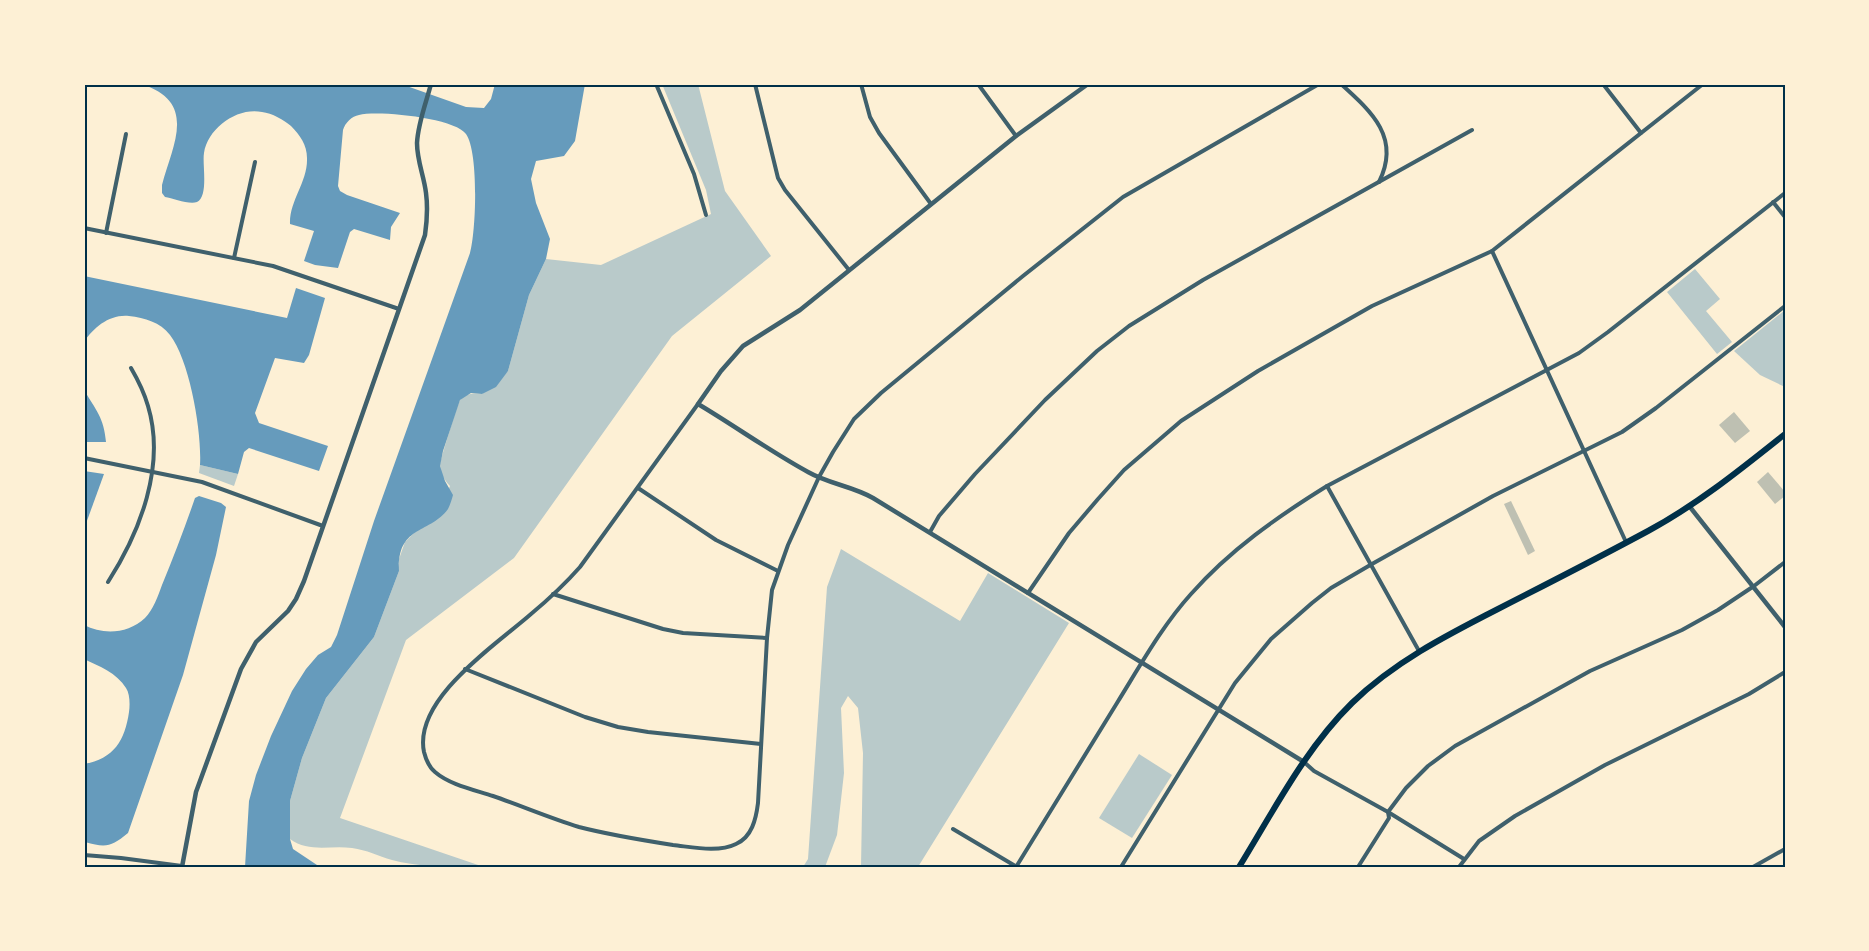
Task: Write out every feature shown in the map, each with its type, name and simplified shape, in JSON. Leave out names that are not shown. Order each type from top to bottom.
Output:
[{"type":"main road","points":[[1239,867],[1304,762],[1322,738],[1351,704],[1385,674],[1419,651],[1690,507],[1785,434]]},
{"type":"street","points":[[84,855],[182,866],[196,792],[241,669],[256,642],[279,621],[296,599],[425,235],[428,214],[417,142],[430,84]]},
{"type":"street","points":[[656,84],[694,174],[706,215]]},
{"type":"street","points":[[755,84],[778,178],[849,270]]},
{"type":"street","points":[[861,84],[870,117],[879,133],[931,204]]},
{"type":"street","points":[[978,84],[1016,136]]},
{"type":"street","points":[[1088,84],[1016,136],[800,310],[743,346],[721,371],[580,567],[553,594],[465,669],[441,696],[433,710],[424,740],[426,760],[435,772],[456,783],[578,826],[617,836],[680,846],[727,848],[746,838],[753,826],[758,802],[767,638],[772,590],[819,477],[854,419],[1095,218],[1145,183],[1319,84]]},
{"type":"street","points":[[1341,84],[1369,110],[1383,134],[1388,160],[1378,183]]},
{"type":"street","points":[[1603,84],[1641,133]]},
{"type":"street","points":[[1028,593],[1069,533],[1098,499],[1124,470],[1181,421],[1258,371],[1372,306],[1491,251],[1703,84]]},
{"type":"street","points":[[930,532],[939,516],[975,474],[1045,400],[1129,326],[1203,280],[1472,130]]},
{"type":"street","points":[[106,233],[126,134]]},
{"type":"street","points":[[234,258],[255,162]]},
{"type":"street","points":[[953,829],[1017,867],[1142,662],[1172,618],[1208,576],[1265,526],[1327,486],[1579,352],[1608,332],[1785,193]]},
{"type":"street","points":[[1773,202],[1785,218]]},
{"type":"street","points":[[84,228],[293,272],[399,309]]},
{"type":"street","points":[[1491,251],[1626,542]]},
{"type":"street","points":[[1121,867],[1234,683],[1271,639],[1322,595],[1493,496],[1622,432],[1647,415],[1785,306]]},
{"type":"street","points":[[108,582],[119,565],[138,523],[152,471],[153,426],[143,390],[131,368]]},
{"type":"street","points":[[698,404],[819,477],[860,491],[930,532],[1304,762],[1314,771],[1388,812],[1464,859]]},
{"type":"street","points":[[84,458],[202,482],[323,526]]},
{"type":"street","points":[[1327,486],[1419,651]]},
{"type":"street","points":[[638,488],[716,540],[778,571]]},
{"type":"street","points":[[1690,507],[1785,627]]},
{"type":"street","points":[[1358,867],[1389,818],[1388,812],[1406,788],[1428,766],[1455,746],[1590,671],[1682,630],[1718,610],[1785,562]]},
{"type":"street","points":[[553,594],[663,629],[683,633],[767,638]]},
{"type":"street","points":[[465,669],[585,717],[618,727],[761,744]]},
{"type":"street","points":[[1460,867],[1479,842],[1515,816],[1605,765],[1749,694],[1785,672]]},
{"type":"street","points":[[1753,867],[1785,849]]},
{"type":"shaded area","points":[[662,84],[698,84],[725,191],[771,256],[672,336],[514,558],[406,640],[340,818],[484,867],[415,864],[392,860],[357,849],[312,847],[297,843],[290,839],[290,801],[302,758],[326,698],[374,637],[399,571],[399,559],[405,542],[417,530],[436,519],[450,486],[443,477],[440,465],[460,400],[468,395],[482,394],[508,371],[529,295],[546,259],[601,265],[711,214],[706,190]]},
{"type":"shaded area","points":[[1695,269],[1720,299],[1706,311],[1732,342],[1717,354],[1667,292]]},
{"type":"shaded area","points":[[1785,310],[1785,387],[1760,375],[1734,351]]},
{"type":"shaded area","points":[[200,465],[238,474],[234,486],[199,473]]},
{"type":"shaded area","points":[[841,549],[960,621],[988,573],[1069,623],[918,867],[861,867],[863,753],[858,708],[848,696],[841,708],[844,773],[837,835],[825,867],[803,867],[808,859],[827,587]]},
{"type":"shaded area","points":[[1139,754],[1172,775],[1132,838],[1099,818]]},
{"type":"water","points":[[141,84],[401,84],[466,107],[484,108],[491,99],[495,84],[585,84],[575,141],[564,156],[536,161],[531,179],[536,203],[550,239],[546,259],[529,295],[508,371],[496,387],[482,394],[471,393],[460,400],[440,466],[453,495],[449,507],[441,517],[416,532],[403,545],[399,571],[374,637],[326,698],[302,758],[290,801],[290,839],[293,849],[320,867],[245,867],[249,801],[271,736],[292,691],[306,669],[318,655],[331,647],[337,635],[374,521],[470,253],[474,228],[475,174],[470,143],[466,134],[459,128],[432,120],[382,114],[359,115],[351,118],[343,130],[338,186],[340,191],[400,213],[391,227],[390,240],[354,229],[350,232],[338,268],[315,265],[304,261],[314,231],[290,224],[292,207],[307,167],[306,149],[291,126],[278,117],[252,111],[225,121],[211,135],[204,153],[204,187],[201,199],[190,203],[165,197],[162,193],[162,185],[175,141],[176,114],[170,102],[159,92]]},
{"type":"water","points":[[84,276],[287,318],[296,288],[325,298],[309,355],[304,363],[275,358],[255,413],[259,423],[328,446],[319,471],[249,448],[244,452],[238,474],[200,465],[197,417],[189,379],[170,335],[152,321],[122,316],[103,323],[84,342]]},
{"type":"water","points":[[84,390],[101,420],[106,442],[84,442]]},
{"type":"water","points":[[84,471],[104,474],[84,529]]},
{"type":"water","points":[[199,496],[221,503],[226,507],[216,555],[183,675],[128,833],[108,845],[85,842],[84,764],[103,758],[116,747],[127,722],[130,703],[127,690],[118,678],[84,659],[84,625],[99,630],[115,631],[131,627],[145,618],[155,603],[195,498]]},
{"type":"building","points":[[1734,412],[1750,431],[1735,443],[1719,425]]},
{"type":"building","points":[[1768,472],[1785,492],[1785,496],[1775,504],[1757,482]]},
{"type":"building","points":[[1511,501],[1535,551],[1528,555],[1504,504]]}]
